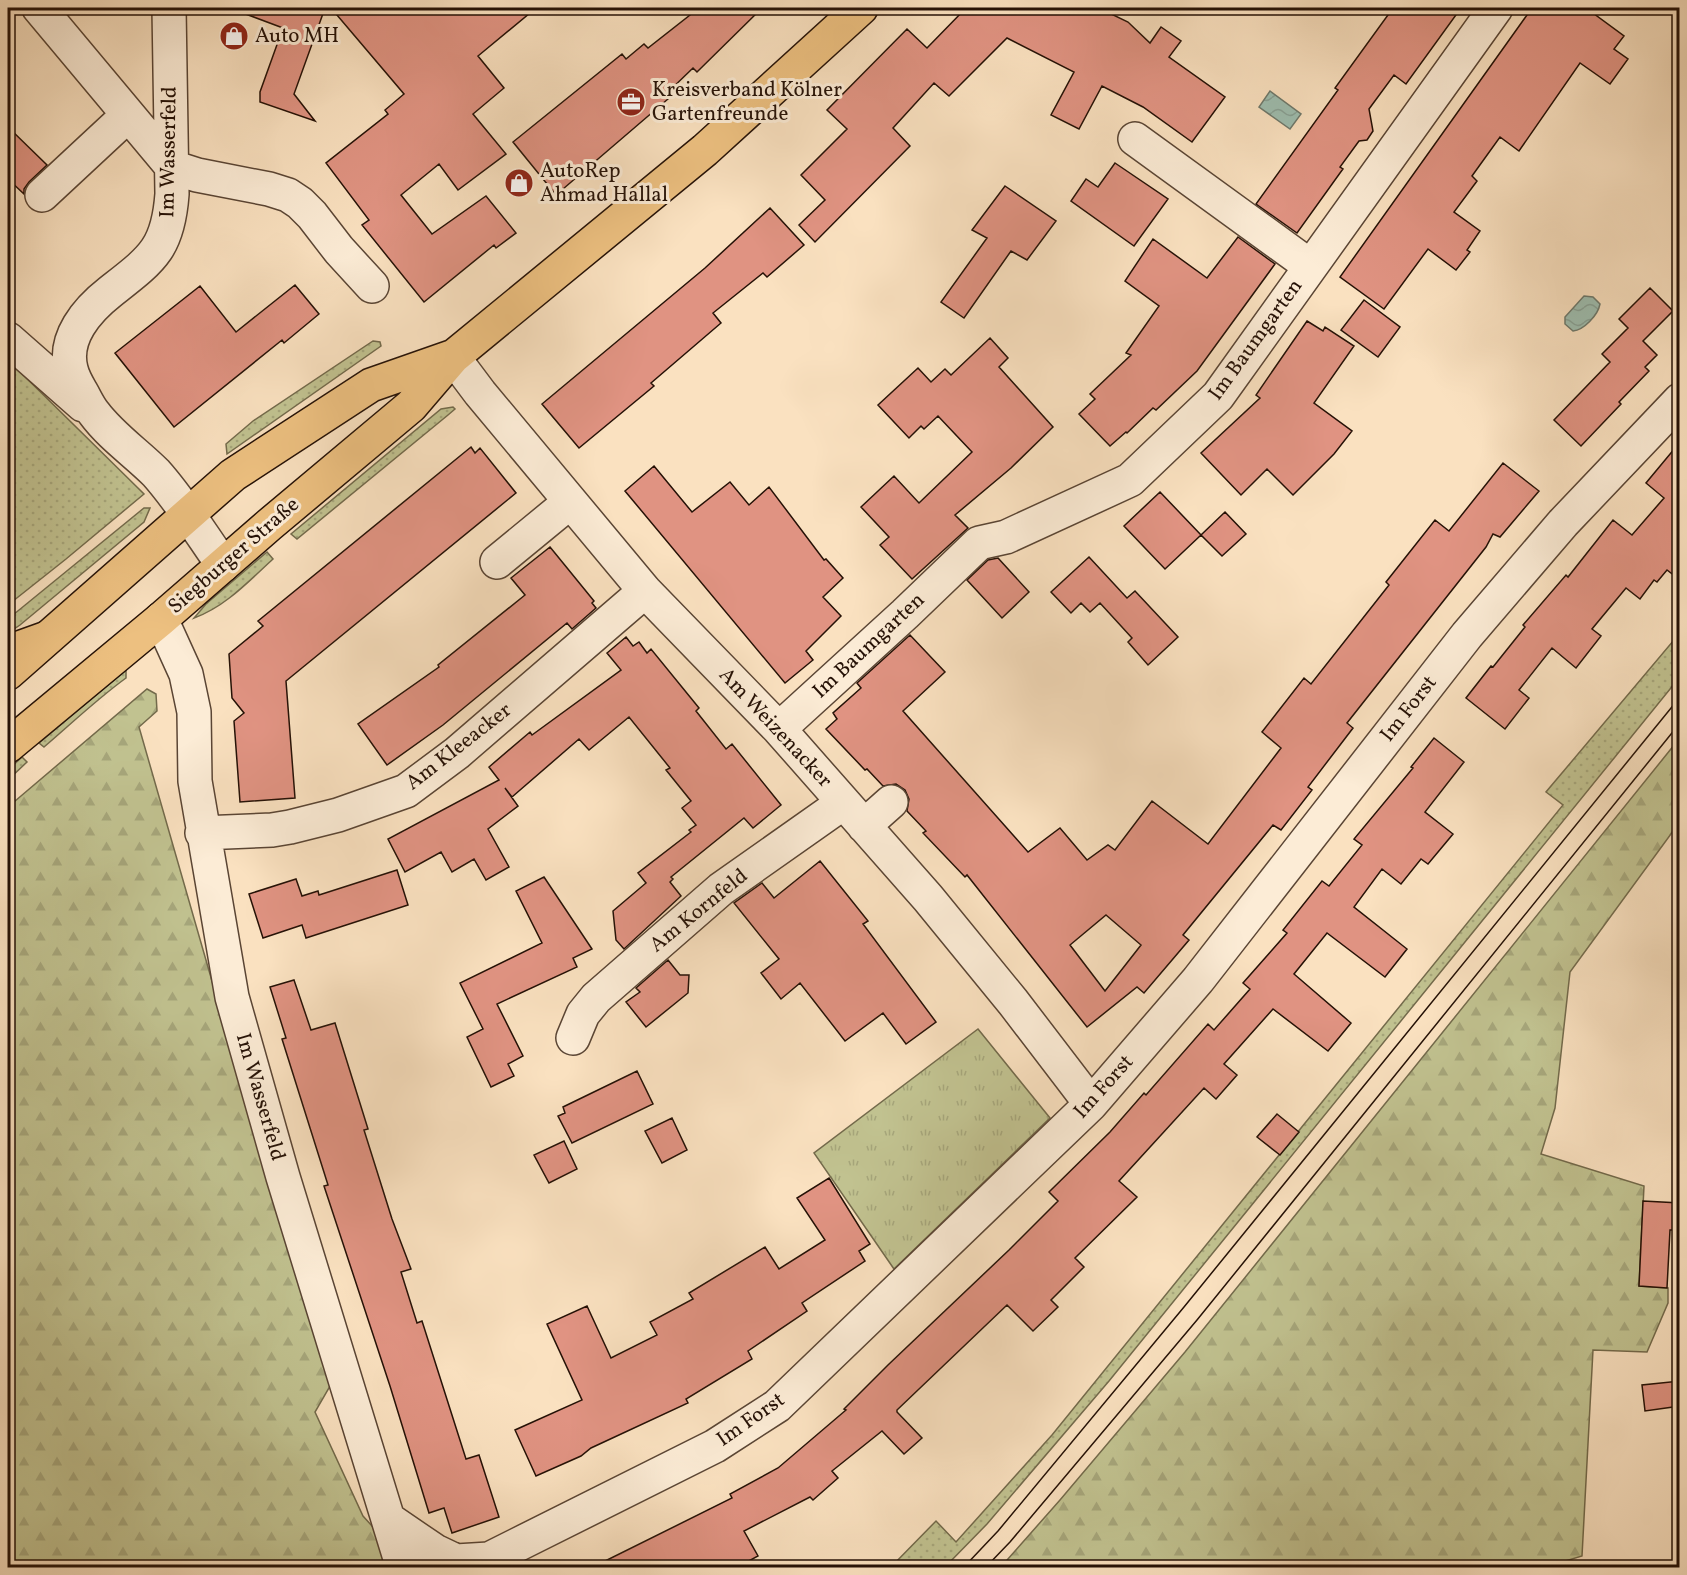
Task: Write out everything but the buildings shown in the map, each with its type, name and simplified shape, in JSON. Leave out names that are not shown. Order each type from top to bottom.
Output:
[{"type":"main road","name":"Siegburger Straße","points":[[8,746],[411,406],[453,357],[705,150],[861,8]]},
{"type":"main road","name":"Siegburger Straße","points":[[8,674],[233,475],[370,386],[453,357]]},
{"type":"main road","points":[[8,652],[47,638]]},
{"type":"street","points":[[39,8],[171,167],[288,195],[312,215],[339,250],[372,286]]},
{"type":"street","name":"Im Wasserfeld","points":[[169,8],[170,220],[165,237],[148,259],[92,309],[78,327],[72,342],[70,367],[93,413],[154,472],[223,565]]},
{"type":"street","name":"Im Baumgarten","points":[[779,729],[979,543],[1005,537],[1130,480],[1218,396],[1496,8]]},
{"type":"street","points":[[42,195],[128,115]]},
{"type":"street","points":[[1136,139],[1310,266]]},
{"type":"street","points":[[8,339],[93,413]]},
{"type":"street","name":"Am Weizenacker","points":[[453,357],[480,393],[645,591],[779,729],[928,898],[1091,1104]]},
{"type":"street","name":"Im Forst","points":[[388,1519],[435,1551],[456,1561],[489,1559],[715,1446],[777,1406],[1091,1104],[1197,980],[1467,635],[1563,524],[1680,400]]},
{"type":"street","points":[[497,562],[570,502]]},
{"type":"street","name":"Am Kleeacker","points":[[202,833],[290,827],[338,815],[406,791],[457,753],[645,591]]},
{"type":"street","name":"Im Wasserfeld","points":[[161,619],[186,674],[194,712],[195,781],[202,833],[232,997],[283,1177],[403,1568]]},
{"type":"street","name":"Am Kornfeld","points":[[573,1038],[583,1014],[596,998],[721,889],[854,814],[891,802]]},
{"type":"green space","points":[[373,341],[380,342],[381,346],[227,454],[226,444],[253,421]]},
{"type":"green space","points":[[8,360],[144,494],[8,605]]},
{"type":"green space","points":[[453,407],[455,409],[448,415],[297,539],[291,534],[441,409]]},
{"type":"green space","points":[[144,508],[150,508],[144,522],[8,633],[8,619]]},
{"type":"green space","points":[[267,552],[273,559],[246,584],[216,607],[194,618],[206,604]]},
{"type":"green space","points":[[1679,634],[1679,678],[1109,1381],[987,1524],[945,1567],[891,1567],[936,1521],[956,1542],[1052,1435],[1563,805],[1546,792]]},
{"type":"green space","points":[[126,670],[126,678],[44,747],[39,743]]},
{"type":"green space","points":[[147,689],[156,694],[157,711],[139,727],[214,988],[333,1381],[315,1412],[363,1516],[381,1536],[389,1567],[8,1567],[8,807]]},
{"type":"green space","points":[[1679,739],[1679,823],[1570,972],[1555,1108],[1541,1154],[1644,1186],[1639,1286],[1668,1288],[1668,1303],[1647,1352],[1593,1350],[1582,1556],[1552,1565],[1551,1568],[1000,1568],[1185,1352]]},
{"type":"green space","points":[[22,757],[27,762],[8,780],[8,770]]},
{"type":"green space","points":[[978,1029],[1050,1118],[894,1269],[814,1153]]},
{"type":"water","points":[[1270,91],[1301,114],[1290,129],[1259,107]]},
{"type":"water","points":[[1584,296],[1593,297],[1600,304],[1599,308],[1586,325],[1573,331],[1565,324],[1565,317]]},
{"type":"tram line","points":[[963,1568],[998,1531],[1184,1307],[1680,697]]},
{"type":"tram line","points":[[985,1568],[1010,1542],[1197,1320],[1680,723]]},
{"type":"place","name":"Auto MH","points":[[234,36]]},
{"type":"place","name":"Kreisverband Kölner Gartenfreunde","points":[[631,102]]},
{"type":"place","name":"AutoRep Ahmad Hallal","points":[[519,183]]}]
